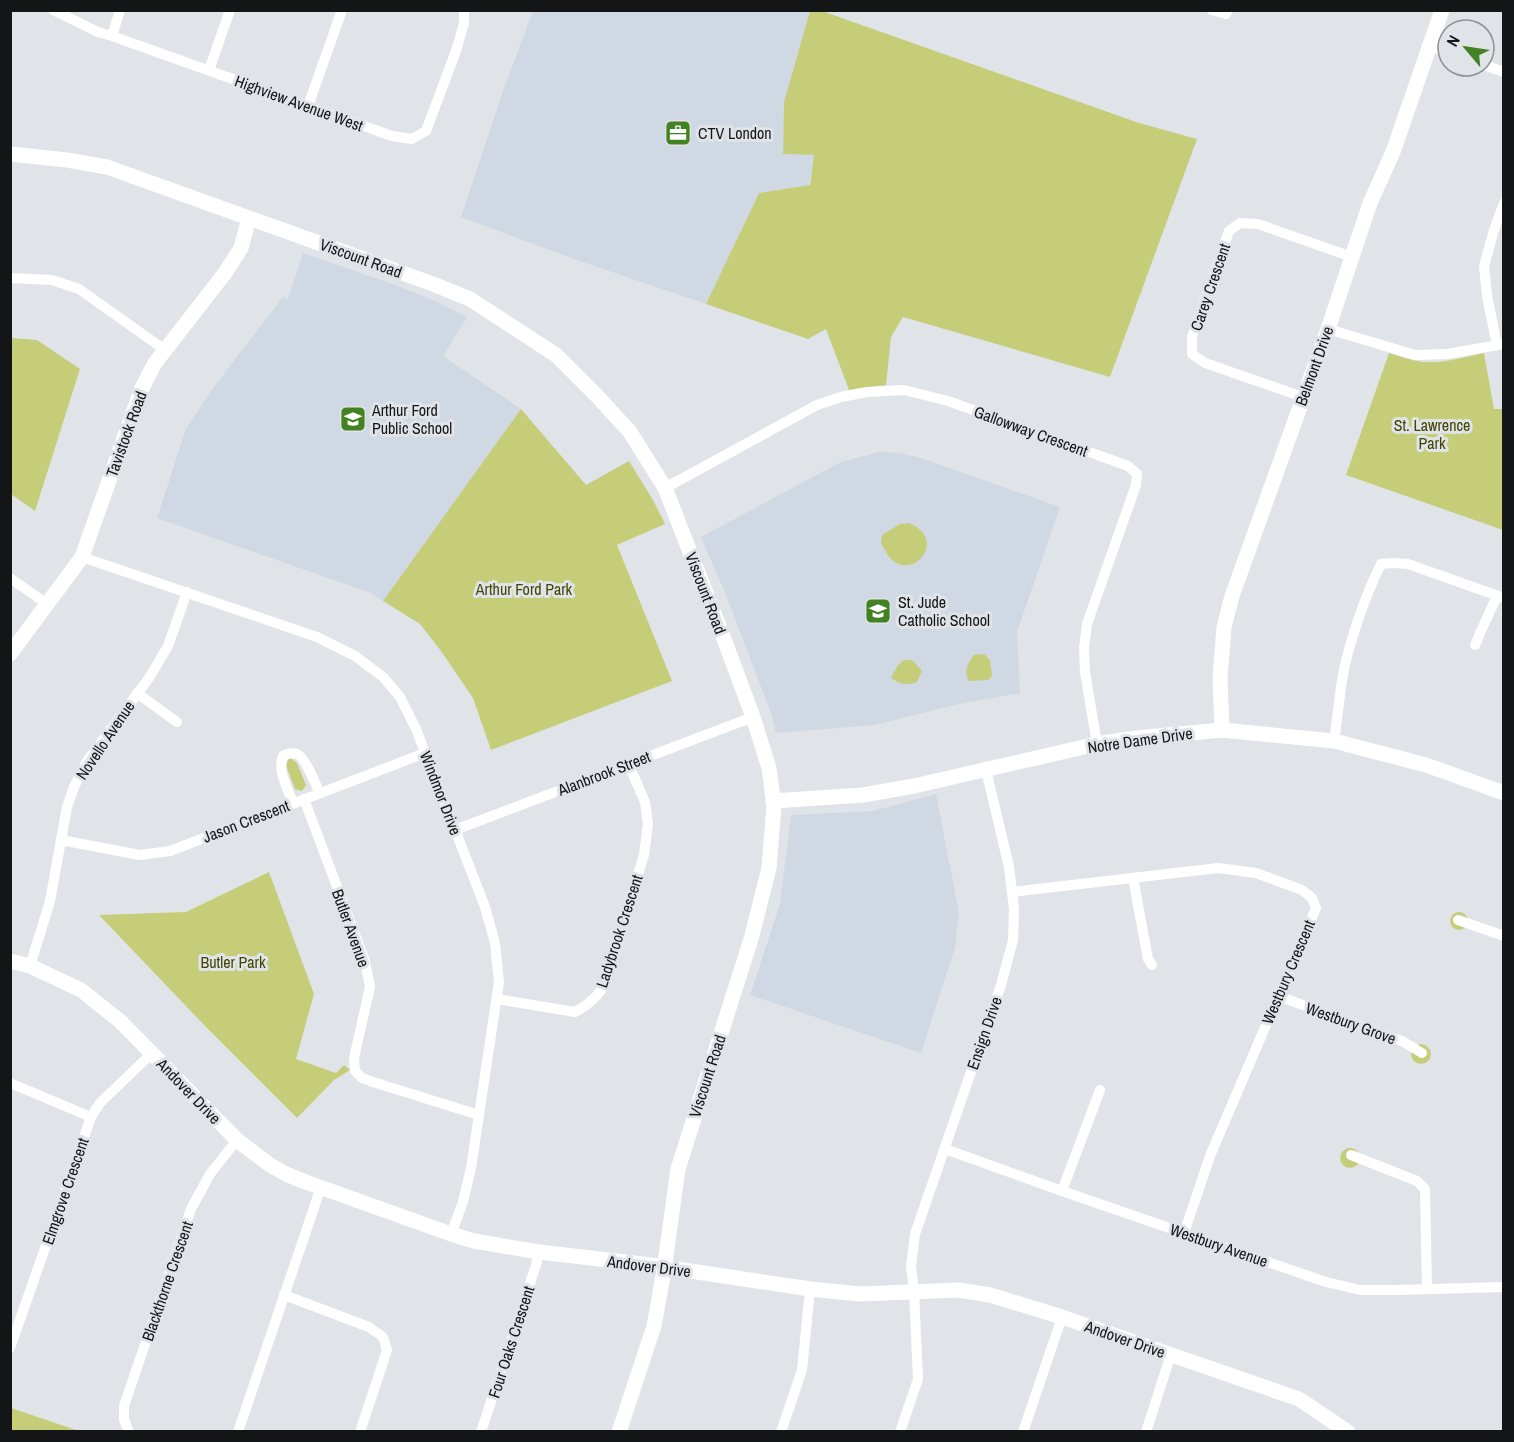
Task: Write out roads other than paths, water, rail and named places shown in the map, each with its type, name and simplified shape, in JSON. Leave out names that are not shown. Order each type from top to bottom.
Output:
[{"type":"street","name":"Highview Avenue West","points":[[53,10],[98,32],[392,136],[412,140],[426,131],[456,51],[464,22],[464,10]]},
{"type":"street","points":[[112,36],[120,10]]},
{"type":"street","points":[[208,70],[230,10]]},
{"type":"street","points":[[308,106],[342,10]]},
{"type":"street","points":[[1212,10],[1226,14],[1228,10]]},
{"type":"street","name":"Belmont Drive","points":[[1222,730],[1220,678],[1224,627],[1232,596],[1328,329],[1370,204],[1393,152],[1443,10]]},
{"type":"street","points":[[1430,46],[1436,48]]},
{"type":"street","name":"Viscount Road","points":[[10,154],[107,167],[470,299],[556,355],[598,396],[630,432],[665,488],[753,717],[769,768],[773,801],[769,868],[751,939],[678,1169],[654,1326],[619,1431]]},
{"type":"street","points":[[1328,329],[1415,355],[1447,354],[1500,344],[1487,296],[1484,266],[1503,203]]},
{"type":"street","name":"Tavistock Road","points":[[10,654],[82,557],[141,390],[155,363],[242,248],[249,218]]},
{"type":"street","name":"Carey Crescent","points":[[1303,397],[1205,363],[1192,354],[1192,337],[1229,231],[1240,223],[1258,224],[1352,257]]},
{"type":"street","points":[[10,278],[52,280],[79,289],[165,350]]},
{"type":"street","name":"Gallowway Crescent","points":[[665,488],[816,405],[841,397],[904,390],[948,401],[1128,466],[1137,474],[1136,485],[1087,624],[1084,648],[1085,672],[1097,744]]},
{"type":"street","name":"Windmor Drive","points":[[82,557],[317,637],[355,656],[383,677],[400,698],[416,729],[485,907],[495,942],[499,982],[471,1168],[463,1202],[451,1234]]},
{"type":"street","points":[[1334,741],[1342,679],[1354,635],[1381,564],[1408,564],[1500,597],[1480,631],[1475,645]]},
{"type":"street","points":[[10,578],[47,604]]},
{"type":"street","name":"Novello Avenue","points":[[30,966],[50,901],[67,807],[74,787],[87,761],[149,678],[168,646],[187,592]]},
{"type":"street","points":[[137,693],[177,722]]},
{"type":"street","name":"Alanbrook Street","points":[[455,830],[753,717]]},
{"type":"street","name":"Notre Dame Drive","points":[[773,801],[863,795],[914,786],[1097,744],[1222,730],[1334,741],[1426,765],[1503,793]]},
{"type":"street","points":[[298,801],[281,770],[280,762],[283,756],[289,753],[298,754],[304,760],[320,793]]},
{"type":"street","name":"Jason Crescent","points":[[61,840],[140,855],[170,851],[425,753]]},
{"type":"street","name":"Ladybrook Crescent","points":[[497,999],[575,1012],[596,999],[602,989],[644,855],[648,824],[645,802],[628,763]]},
{"type":"street","name":"Ensign Drive","points":[[900,1431],[918,1378],[911,1266],[915,1234],[1001,985],[1013,939],[1014,909],[1009,867],[986,770]]},
{"type":"street","name":"Butler Avenue","points":[[298,801],[365,961],[370,987],[354,1058],[355,1071],[362,1078],[373,1082],[479,1115]]},
{"type":"street","name":"Westbury Crescent","points":[[1012,892],[1218,868],[1256,873],[1302,890],[1312,898],[1316,908],[1210,1156],[1184,1233]]},
{"type":"street","points":[[1133,878],[1148,959],[1152,965]]},
{"type":"street","points":[[1458,920],[1503,936]]},
{"type":"street","name":"Andover Drive","points":[[10,961],[30,966],[81,990],[120,1021],[237,1140],[270,1165],[286,1174],[451,1234],[474,1241],[539,1252],[664,1267],[810,1289],[860,1294],[959,1290],[990,1295],[1062,1317],[1299,1399],[1348,1431]]},
{"type":"street","name":"Westbury Grove","points":[[1278,996],[1402,1041],[1422,1053]]},
{"type":"street","name":"Elmgrove Crescent","points":[[10,1348],[91,1117],[100,1103],[152,1053]]},
{"type":"street","points":[[10,1083],[91,1117]]},
{"type":"street","points":[[1062,1191],[1100,1090]]},
{"type":"street","name":"Blackthorne Crescent","points":[[129,1431],[124,1420],[124,1406],[191,1209],[210,1174],[237,1140]]},
{"type":"street","name":"Westbury Avenue","points":[[945,1149],[1326,1282],[1360,1290],[1503,1287]]},
{"type":"street","points":[[1351,1155],[1417,1181],[1425,1189],[1426,1289]]},
{"type":"street","points":[[238,1431],[321,1187]]},
{"type":"street","name":"Four Oaks Crescent","points":[[481,1431],[539,1252]]},
{"type":"street","points":[[781,1431],[802,1370],[810,1289]]},
{"type":"street","points":[[284,1295],[369,1327],[383,1336],[387,1350],[360,1431]]},
{"type":"street","points":[[1023,1431],[1062,1317]]},
{"type":"street","points":[[1146,1431],[1171,1354]]},
{"type":"place","name":"CTV London","points":[[678,133]]},
{"type":"place","name":"Arthur Ford Public School","points":[[353,419]]},
{"type":"place","name":"St. Jude Catholic School","points":[[878,611]]},
{"type":"park label","name":"St. Lawrence Park","points":[[1432,434]]},
{"type":"park label","name":"Arthur Ford Park","points":[[524,589]]},
{"type":"park label","name":"Butler Park","points":[[233,962]]}]
